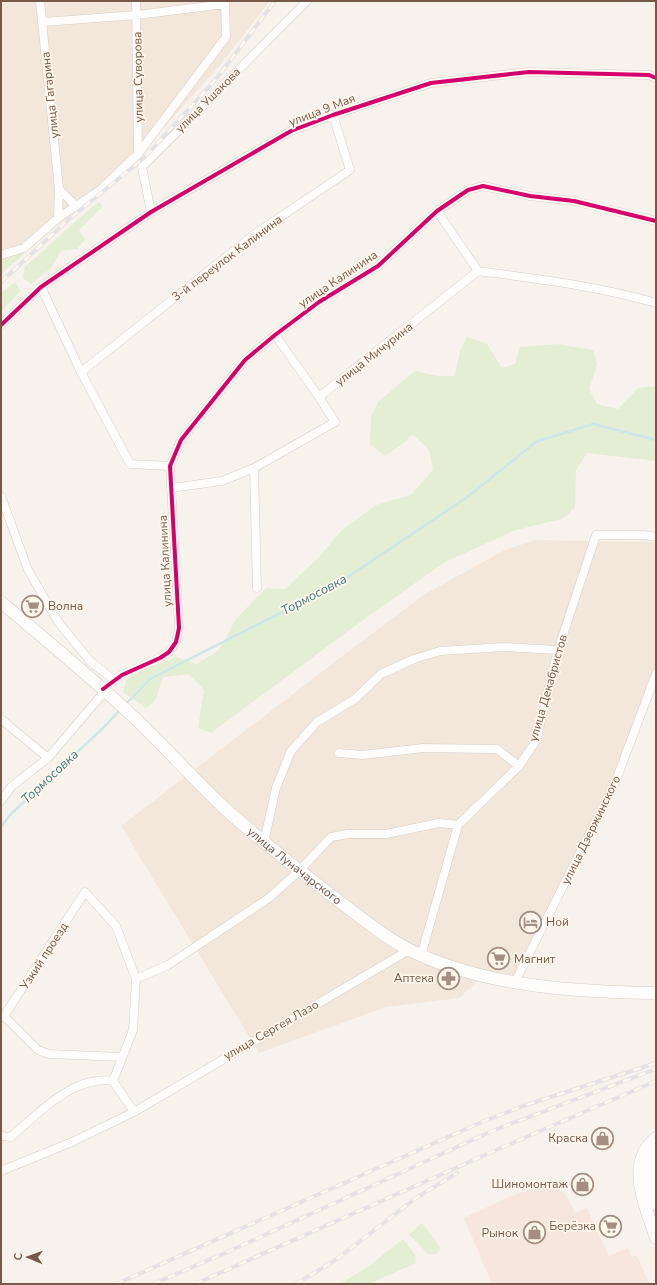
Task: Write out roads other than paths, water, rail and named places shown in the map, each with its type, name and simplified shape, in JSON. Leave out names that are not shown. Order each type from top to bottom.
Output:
[{"type":"main road","name":"улица Луначарского","points":[[1,602],[104,690],[230,813],[299,871],[392,940],[421,956],[486,977],[515,982],[603,992],[656,993]]},
{"type":"main road","points":[[656,1138],[644,1151],[639,1171],[641,1193],[656,1238]]},
{"type":"main road","points":[[656,1152],[650,1165],[649,1178],[656,1204]]},
{"type":"street","name":"улица Гагарина","points":[[40,1],[59,189],[58,218]]},
{"type":"street","name":"улица Суворова","points":[[136,1],[138,154]]},
{"type":"street","name":"улица Ушакова","points":[[151,212],[142,167],[307,1]]},
{"type":"street","points":[[1,255],[24,248],[58,218],[100,190],[138,154],[226,37],[225,3],[137,15],[43,22]]},
{"type":"street","name":"улица 9 Мая","points":[[1,325],[41,287],[151,212],[291,131],[333,115],[431,83],[529,72],[649,76],[656,78]]},
{"type":"street","name":"3-й переулок Калинина","points":[[81,372],[255,234],[350,170],[333,115]]},
{"type":"street","name":"улица Калинина","points":[[1,801],[12,786],[48,758],[114,680],[160,658],[169,652],[176,642],[179,628],[170,466],[181,440],[245,360],[319,302],[378,266],[437,211],[468,190],[484,186],[530,196],[574,201],[656,221]]},
{"type":"street","points":[[59,189],[76,206]]},
{"type":"street","points":[[437,211],[478,271],[560,282],[639,298],[656,303]]},
{"type":"street","name":"улица Мичурина","points":[[319,397],[478,271]]},
{"type":"street","points":[[41,287],[81,372],[130,464],[170,466]]},
{"type":"street","points":[[171,488],[222,481],[254,468],[335,422],[275,335]]},
{"type":"street","points":[[254,468],[257,588]]},
{"type":"street","points":[[1,496],[28,570],[59,623],[90,661],[114,680]]},
{"type":"street","name":"улица Декабристов","points":[[458,825],[519,766],[536,741],[558,650],[596,535],[644,535],[656,537]]},
{"type":"street","points":[[264,842],[276,788],[291,751],[317,722],[355,699],[381,674],[414,659],[440,651],[504,647],[558,650]]},
{"type":"street","name":"улица Дзержинского","points":[[515,982],[615,783],[656,674]]},
{"type":"street","points":[[1,719],[48,758]]},
{"type":"street","points":[[339,753],[363,755],[423,748],[497,748],[519,766]]},
{"type":"street","points":[[113,1081],[133,1030],[136,979],[168,964],[263,902],[299,871],[331,837],[348,834],[386,834],[439,823],[458,825],[421,956]]},
{"type":"street","name":"Узкий проезд","points":[[3,1017],[85,892],[116,926],[136,979]]},
{"type":"street","name":"улица Сергея Лазо","points":[[1,1171],[72,1142],[134,1112],[409,950]]},
{"type":"street","points":[[3,1017],[38,1050],[49,1054],[122,1057]]},
{"type":"street","points":[[1,1136],[11,1137],[46,1106],[78,1085],[104,1079],[113,1081],[134,1112]]},
{"type":"waterway","name":"Тормосовка","points":[[125,705],[150,679],[336,585],[466,498],[536,442],[593,424],[656,440]]},
{"type":"waterway","name":"Тормосовка","points":[[1,827],[10,815],[103,728],[120,710]]},
{"type":"railway","points":[[1,282],[68,220],[145,157],[217,78],[275,1]]},
{"type":"railway","points":[[116,1284],[482,1122],[523,1106],[656,1063]]},
{"type":"railway","points":[[153,1284],[223,1254],[492,1131],[656,1069]]},
{"type":"railway","points":[[195,1284],[503,1147],[656,1081]]},
{"type":"railway","points":[[296,1284],[337,1259],[416,1198],[457,1173]]},
{"type":"place","name":"Волна","points":[[32,606]]},
{"type":"place","name":"Ной","points":[[530,922]]},
{"type":"place","name":"Магнит","points":[[499,959]]},
{"type":"place","name":"Аптека","points":[[449,978]]},
{"type":"place","name":"Краска","points":[[603,1138]]},
{"type":"place","name":"Шиномонтаж","points":[[583,1184]]},
{"type":"place","name":"Берёзка","points":[[611,1226]]},
{"type":"place","name":"Рынок","points":[[534,1233]]}]
